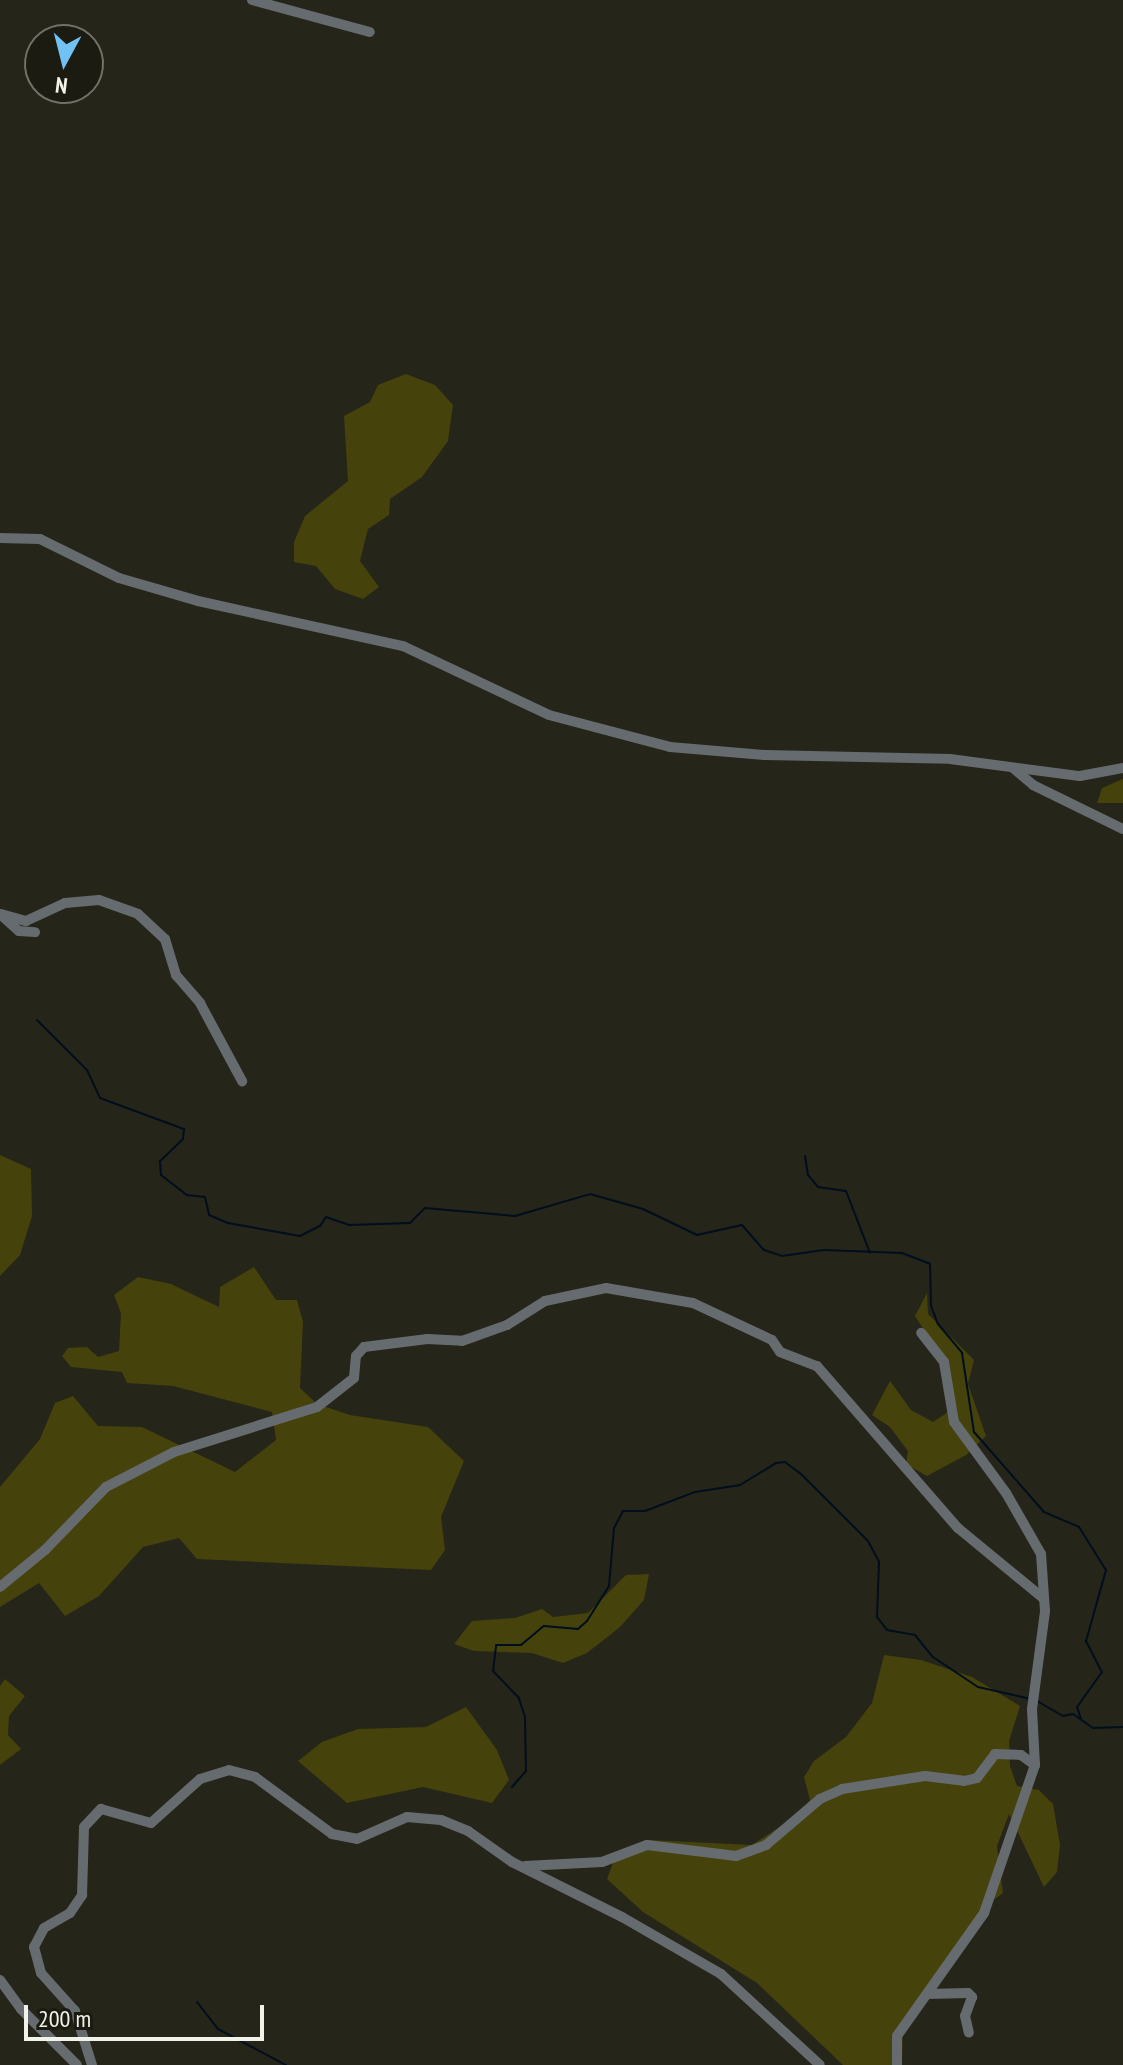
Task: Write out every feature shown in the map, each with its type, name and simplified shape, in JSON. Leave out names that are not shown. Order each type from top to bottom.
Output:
[{"type":"street","points":[[252,0],[370,32]]},
{"type":"street","points":[[0,529],[40,539],[119,578],[317,631],[371,636],[403,646],[549,715],[670,747],[765,755],[950,759],[1080,776],[1123,768]]},
{"type":"street","points":[[0,538],[40,539]]},
{"type":"street","points":[[1012,767],[1033,785],[1123,829]]},
{"type":"street","points":[[0,914],[26,921],[65,903],[99,900],[138,914],[165,939],[176,975],[200,1003],[242,1081]]},
{"type":"street","points":[[0,914],[11,927],[35,932]]},
{"type":"street","points":[[0,1587],[45,1550],[106,1487],[174,1452],[317,1407],[354,1378],[356,1356],[364,1347],[462,1341],[507,1325],[545,1301],[606,1288],[693,1303],[817,1366],[958,1528],[1043,1598]]},
{"type":"street","points":[[897,2065],[897,2036],[984,1913],[1035,1765],[1032,1709],[1044,1631],[1041,1554],[1006,1493],[954,1422],[944,1362],[921,1333]]},
{"type":"street","points":[[520,1866],[602,1862],[647,1845],[736,1856],[766,1845],[820,1799],[842,1789],[925,1776],[964,1781],[977,1778],[995,1754],[1021,1755],[1035,1765]]},
{"type":"street","points":[[92,2065],[75,2011],[41,1973],[34,1947],[44,1928],[77,1906],[86,1879],[80,1848],[84,1827],[101,1809],[151,1823],[200,1779],[229,1770],[255,1777],[332,1834],[357,1839],[407,1817],[441,1820],[721,1974],[820,2065]]},
{"type":"street","points":[[0,1980],[21,2009],[77,2065]]},
{"type":"street","points":[[928,1994],[968,1993],[972,1997],[965,2016],[969,2033]]},
{"type":"shaded area","points":[[406,374],[435,385],[453,405],[448,441],[422,477],[390,499],[389,515],[368,529],[360,561],[379,587],[363,599],[335,589],[316,566],[294,562],[294,542],[305,516],[348,481],[344,416],[370,402],[378,385]]},
{"type":"shaded area","points":[[1123,779],[1123,803],[1097,803],[1102,788]]},
{"type":"shaded area","points":[[0,1155],[31,1169],[32,1216],[20,1255],[0,1276]]},
{"type":"shaded area","points":[[254,1267],[276,1300],[297,1300],[303,1322],[300,1388],[317,1404],[350,1415],[428,1427],[464,1461],[441,1517],[445,1550],[431,1570],[197,1559],[179,1538],[143,1547],[99,1596],[65,1616],[39,1583],[0,1607],[0,1487],[40,1439],[55,1403],[73,1396],[98,1426],[142,1427],[235,1472],[276,1440],[272,1412],[173,1386],[127,1383],[122,1372],[71,1367],[62,1356],[68,1348],[87,1347],[98,1357],[119,1351],[121,1313],[114,1295],[138,1277],[171,1284],[219,1307],[220,1287]]},
{"type":"shaded area","points":[[927,1293],[928,1314],[974,1360],[968,1384],[986,1436],[966,1455],[927,1476],[906,1464],[908,1451],[890,1427],[872,1415],[890,1381],[911,1410],[933,1422],[954,1408],[936,1348],[915,1316]]},
{"type":"shaded area","points":[[649,1574],[644,1600],[620,1627],[587,1653],[563,1663],[532,1653],[474,1651],[454,1644],[472,1621],[515,1618],[542,1609],[553,1617],[588,1613],[626,1575]]},
{"type":"shaded area","points":[[884,1655],[921,1660],[972,1677],[1020,1706],[1009,1741],[1010,1766],[1017,1786],[1039,1790],[1053,1804],[1060,1845],[1057,1872],[1044,1887],[1009,1814],[997,1846],[1003,1893],[982,1908],[903,2023],[902,2065],[843,2065],[757,1983],[643,1912],[607,1879],[615,1857],[649,1840],[752,1845],[793,1818],[810,1800],[804,1777],[814,1761],[846,1737],[872,1703]]},
{"type":"shaded area","points":[[5,1679],[25,1696],[9,1716],[8,1735],[21,1749],[0,1765],[0,1686]]},
{"type":"shaded area","points":[[466,1707],[497,1750],[509,1780],[492,1803],[423,1787],[347,1803],[298,1761],[322,1742],[358,1729],[426,1727]]},
{"type":"waterway","points":[[37,1020],[87,1070],[100,1098],[184,1129],[183,1139],[160,1161],[161,1175],[187,1195],[205,1197],[209,1215],[228,1223],[300,1236],[320,1226],[326,1217],[349,1225],[410,1223],[425,1208],[515,1216],[590,1194],[643,1209],[697,1235],[742,1225],[764,1250],[782,1256],[824,1250],[902,1253],[930,1264],[931,1306],[938,1324],[962,1353],[974,1432],[1044,1512],[1079,1527],[1106,1570],[1086,1641],[1102,1672],[1077,1707],[1081,1719]]},
{"type":"waterway","points":[[805,1156],[808,1175],[818,1187],[846,1191],[870,1253]]},
{"type":"waterway","points":[[512,1787],[526,1771],[525,1717],[519,1698],[493,1671],[496,1645],[521,1645],[544,1626],[578,1629],[587,1621],[609,1586],[614,1528],[623,1511],[645,1511],[695,1492],[740,1485],[776,1463],[785,1462],[802,1475],[868,1541],[879,1562],[877,1617],[887,1630],[915,1635],[933,1657],[978,1687],[1031,1699]]},
{"type":"waterway","points":[[1037,1701],[1063,1716],[1073,1714],[1093,1728],[1123,1727]]},
{"type":"waterway","points":[[197,2002],[218,2029],[286,2065]]}]
